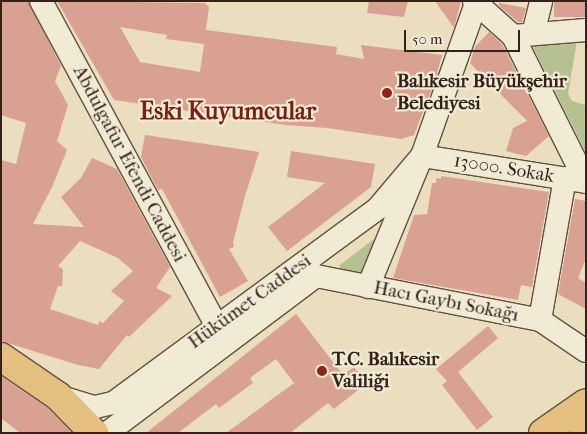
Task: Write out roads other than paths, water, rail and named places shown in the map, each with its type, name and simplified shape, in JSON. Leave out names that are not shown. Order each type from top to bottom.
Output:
[{"type":"main road","points":[[1,357],[58,396],[94,433]]},
{"type":"main road","points":[[543,433],[586,402]]},
{"type":"street","name":"Abdulgafur Efendi Caddesi","points":[[41,1],[217,326]]},
{"type":"street","points":[[523,35],[541,1]]},
{"type":"street","points":[[368,287],[422,156],[476,2],[523,35],[579,181],[540,320]]},
{"type":"street","points":[[523,35],[586,30]]},
{"type":"street","name":"Hükümet Caddesi","points":[[58,396],[95,407],[113,403],[217,326],[308,271],[378,208],[422,156]]},
{"type":"street","name":"13000. Sokak","points":[[422,156],[579,181]]},
{"type":"street","points":[[107,433],[308,271]]},
{"type":"street","name":"Hacı Gaybı Sokağı","points":[[308,271],[368,287],[540,320],[586,352]]},
{"type":"place","name":"Balıkesir Büyükşehir Belediyesi","points":[[387,93]]},
{"type":"place","name":"T.C. Balıkesir Valiliği","points":[[322,371]]},
{"type":"district","name":"Eski Kuyumcular","points":[[228,112]]}]
